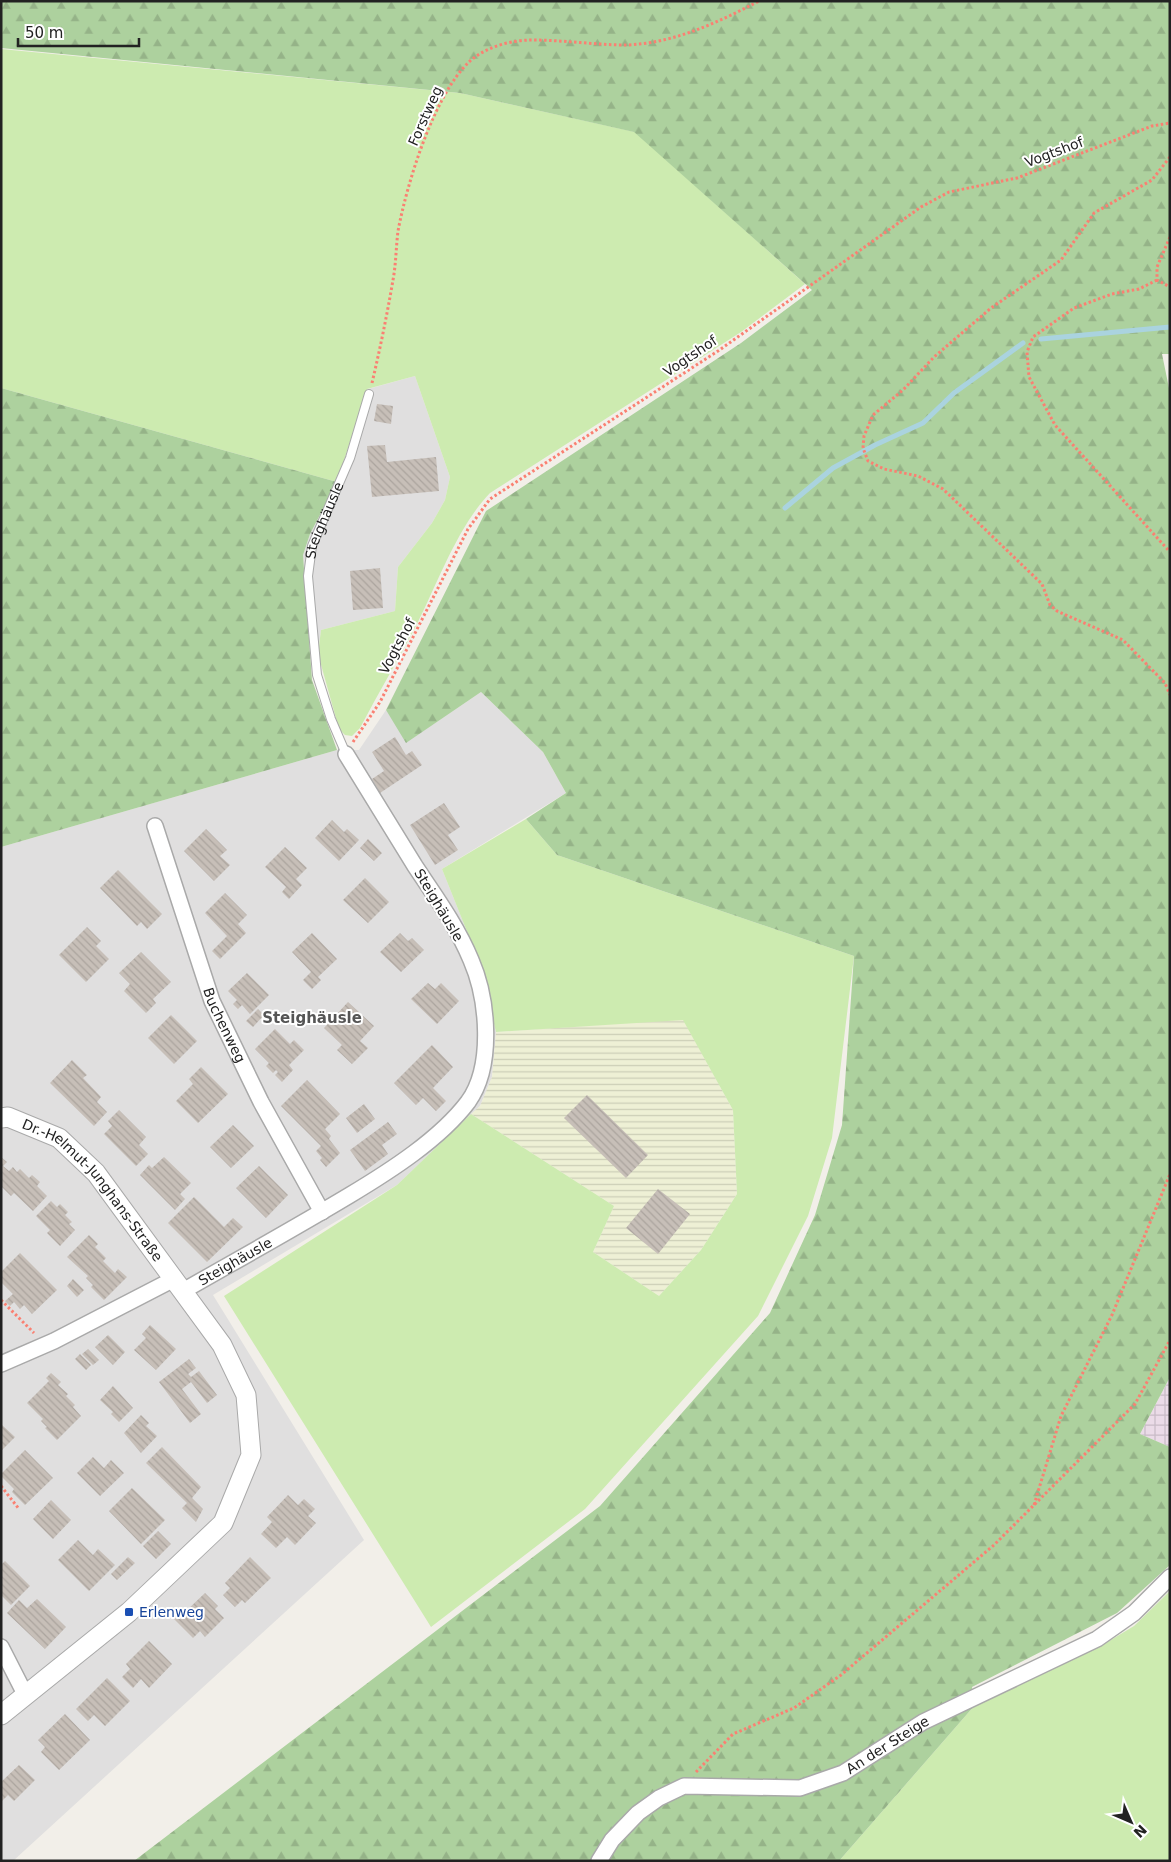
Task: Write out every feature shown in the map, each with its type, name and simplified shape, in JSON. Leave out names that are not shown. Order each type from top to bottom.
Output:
[{"type":"street","name":"Steighäusle","points":[[178,1285],[322,1212],[398,1165],[449,1122],[469,1101],[481,1076],[486,1024],[479,982],[471,960],[454,926],[346,754]]},
{"type":"street","name":"Buchenweg","points":[[155,826],[212,1001],[261,1102],[322,1212]]},
{"type":"street","name":"Dr.-Helmut-Junghans-Straße","points":[[1,1118],[8,1117],[59,1138],[96,1173],[222,1345],[246,1395],[251,1455],[223,1523],[128,1612],[1,1715]]},
{"type":"street","name":"Dr.-Helmut-Junghans-Straße","points":[[1,1364],[178,1285]]},
{"type":"street","name":"An der Steige","points":[[599,1861],[612,1840],[638,1813],[659,1798],[684,1786],[800,1788],[843,1773],[923,1722],[1097,1639],[1134,1613],[1170,1577]]},
{"type":"street","points":[[1,1647],[26,1696]]},
{"type":"lane","name":"Steighäusle","points":[[346,754],[331,719],[317,675],[308,576],[312,546],[350,458],[369,394]]},
{"type":"path","name":"Forstweg","points":[[369,394],[382,343],[394,272],[398,231],[407,194],[427,132],[446,92],[470,61],[494,46],[525,40],[626,45],[665,40],[726,19],[758,1]]},
{"type":"path","name":"Vogtshof","points":[[346,754],[380,702],[468,529],[490,499],[718,351],[928,203],[949,192],[1017,178],[1152,126],[1170,123]]},
{"type":"path","points":[[1170,157],[1152,180],[1094,213],[1061,260],[991,308],[934,357],[903,390],[873,416],[864,436],[863,448],[868,461],[884,469],[918,476],[942,489],[1042,584],[1050,605],[1057,611],[1122,640],[1165,683],[1170,695]]},
{"type":"path","points":[[1157,280],[1157,267],[1170,237]]},
{"type":"path","points":[[1157,280],[1170,287]]},
{"type":"path","points":[[1157,280],[1139,289],[1112,294],[1074,308],[1033,337],[1027,352],[1029,377],[1054,425],[1170,552]]},
{"type":"path","points":[[1034,1505],[1061,1416],[1112,1315],[1170,1174]]},
{"type":"path","points":[[1,1300],[46,1345]]},
{"type":"path","points":[[684,1786],[707,1759],[733,1734],[794,1708],[841,1675],[994,1545],[1135,1404],[1170,1340]]},
{"type":"path","points":[[1,1486],[19,1510]]},
{"type":"shaded area","points":[[415,376],[450,477],[445,500],[432,523],[398,567],[395,611],[321,630],[318,654],[311,658],[303,555],[310,534],[337,482],[368,389]]},
{"type":"shaded area","points":[[481,692],[543,752],[566,793],[442,869],[478,959],[496,1032],[492,1077],[480,1106],[397,1185],[213,1295],[364,1540],[13,1861],[1,1861],[1,847],[337,750],[359,750],[386,710],[407,742]]},
{"type":"shaded area","points":[[1170,1377],[1170,1447],[1140,1434]]},
{"type":"green space","points":[[1,1],[1170,1],[1170,354],[1162,354],[1170,393],[1170,1377],[1140,1434],[1170,1447],[1170,1565],[1117,1613],[972,1687],[975,1705],[839,1861],[134,1861],[600,1506],[770,1313],[815,1215],[842,1125],[854,956],[557,855],[526,819],[566,793],[543,752],[481,692],[406,743],[386,710],[486,511],[741,343],[812,290],[634,132],[460,93],[1,48]]},
{"type":"green space","points":[[1,49],[460,93],[635,132],[805,284],[741,332],[490,493],[468,521],[458,538],[417,624],[360,728],[352,736],[345,735],[339,729],[318,654],[321,630],[395,611],[398,567],[432,523],[445,500],[450,477],[415,376],[367,389],[337,482],[1,388]]},
{"type":"green space","points":[[1,388],[337,482],[310,534],[303,555],[312,680],[337,750],[1,847]]},
{"type":"green space","points":[[526,819],[557,855],[854,956],[832,1138],[808,1216],[758,1316],[585,1509],[431,1627],[224,1296],[397,1185],[471,1114],[614,1206],[593,1252],[659,1296],[701,1250],[737,1194],[733,1110],[683,1020],[496,1032],[478,959],[442,869]]},
{"type":"green space","points":[[683,1019],[733,1110],[737,1194],[701,1250],[659,1296],[593,1252],[614,1206],[471,1114],[480,1106],[492,1077],[496,1032]]},
{"type":"green space","points":[[1170,1591],[1170,1861],[839,1861],[975,1705],[1101,1646],[1134,1626]]},
{"type":"building","points":[[377,404],[393,406],[391,424],[374,421]]},
{"type":"building","points":[[385,445],[387,462],[436,457],[439,491],[372,497],[367,446]]},
{"type":"building","points":[[380,568],[383,608],[353,610],[350,571]]},
{"type":"building","points":[[395,737],[406,755],[412,751],[422,765],[380,793],[372,779],[384,771],[372,752]]},
{"type":"building","points":[[444,803],[460,827],[448,835],[458,850],[435,865],[410,825]]},
{"type":"building","points":[[332,820],[344,832],[347,829],[359,840],[339,861],[315,838]]},
{"type":"building","points":[[206,829],[227,850],[220,856],[230,865],[214,881],[184,851]]},
{"type":"building","points":[[368,839],[382,853],[374,861],[360,848]]},
{"type":"building","points":[[285,847],[307,868],[296,879],[302,885],[289,899],[282,892],[286,887],[265,867]]},
{"type":"building","points":[[118,870],[162,914],[147,929],[141,922],[137,926],[100,888]]},
{"type":"building","points":[[365,878],[389,902],[368,923],[343,900]]},
{"type":"building","points":[[225,893],[247,915],[238,924],[246,933],[220,959],[212,951],[227,936],[205,913]]},
{"type":"building","points":[[87,927],[101,941],[96,946],[109,959],[86,982],[59,955]]},
{"type":"building","points":[[312,933],[337,959],[318,977],[321,980],[312,989],[303,980],[311,972],[292,952]]},
{"type":"building","points":[[400,933],[408,941],[412,938],[424,950],[401,972],[380,952]]},
{"type":"building","points":[[141,952],[171,982],[153,999],[156,1003],[146,1013],[124,991],[130,984],[119,973]]},
{"type":"building","points":[[247,973],[269,995],[250,1014],[242,1005],[238,1009],[233,1004],[237,1000],[228,991]]},
{"type":"building","points":[[428,983],[435,989],[441,983],[459,1001],[437,1024],[411,999]]},
{"type":"building","points":[[348,1002],[374,1026],[360,1041],[368,1048],[352,1064],[337,1050],[342,1045],[324,1028]]},
{"type":"building","points":[[258,1009],[264,1015],[253,1027],[246,1021]]},
{"type":"building","points":[[171,1015],[197,1041],[174,1064],[148,1038]]},
{"type":"building","points":[[275,1029],[290,1044],[294,1040],[304,1050],[289,1065],[293,1070],[282,1082],[275,1075],[278,1072],[276,1070],[273,1073],[266,1066],[269,1063],[255,1049]]},
{"type":"building","points":[[432,1045],[453,1067],[433,1088],[446,1101],[436,1111],[423,1098],[416,1105],[394,1083]]},
{"type":"building","points":[[72,1060],[87,1075],[83,1078],[101,1097],[97,1102],[107,1112],[94,1126],[50,1083]]},
{"type":"building","points":[[201,1067],[228,1094],[198,1123],[176,1101],[193,1084],[189,1079]]},
{"type":"building","points":[[307,1080],[340,1114],[325,1129],[331,1136],[329,1139],[340,1153],[326,1167],[316,1151],[321,1146],[281,1106]]},
{"type":"building","points":[[587,1095],[648,1155],[626,1178],[564,1118]]},
{"type":"building","points":[[364,1104],[375,1119],[357,1133],[346,1118]]},
{"type":"building","points":[[119,1110],[146,1137],[139,1145],[148,1154],[136,1166],[104,1134],[112,1126],[108,1121]]},
{"type":"building","points":[[388,1122],[397,1134],[382,1145],[388,1154],[365,1171],[350,1150]]},
{"type":"building","points":[[233,1125],[254,1146],[231,1168],[210,1147]]},
{"type":"building","points":[[1,1157],[7,1162],[3,1166],[9,1171],[13,1167],[17,1172],[20,1169],[29,1178],[32,1175],[40,1182],[37,1186],[47,1196],[33,1211],[14,1193],[11,1196],[1,1186]]},
{"type":"building","points":[[164,1157],[191,1183],[180,1194],[185,1199],[175,1210],[140,1175],[149,1165],[152,1168]]},
{"type":"building","points":[[259,1166],[288,1195],[266,1218],[236,1188]]},
{"type":"building","points":[[658,1189],[690,1214],[658,1254],[626,1228]]},
{"type":"building","points":[[194,1197],[224,1227],[233,1218],[243,1227],[207,1262],[168,1223]]},
{"type":"building","points":[[51,1201],[57,1207],[60,1204],[68,1212],[65,1215],[72,1222],[69,1224],[75,1230],[60,1246],[47,1233],[50,1230],[36,1216]]},
{"type":"building","points":[[89,1235],[98,1244],[95,1247],[106,1258],[103,1261],[115,1273],[118,1269],[127,1277],[104,1300],[91,1287],[93,1285],[86,1278],[88,1276],[67,1257]]},
{"type":"building","points":[[20,1253],[57,1290],[32,1314],[24,1305],[20,1309],[14,1302],[10,1306],[5,1301],[13,1294],[1,1282],[1,1272]]},
{"type":"building","points":[[73,1279],[84,1290],[77,1297],[67,1286]]},
{"type":"building","points":[[150,1325],[176,1349],[156,1370],[134,1350],[146,1338],[142,1334]]},
{"type":"building","points":[[108,1335],[125,1352],[113,1365],[95,1347]]},
{"type":"building","points":[[88,1349],[99,1360],[93,1365],[82,1354]]},
{"type":"building","points":[[80,1354],[91,1365],[86,1370],[75,1359]]},
{"type":"building","points":[[189,1359],[196,1368],[188,1374],[191,1377],[199,1371],[217,1395],[207,1403],[191,1382],[182,1389],[201,1414],[190,1423],[159,1382]]},
{"type":"building","points":[[51,1373],[61,1382],[58,1385],[68,1394],[66,1396],[75,1405],[73,1407],[81,1416],[57,1440],[45,1428],[47,1427],[41,1421],[43,1419],[27,1403],[49,1381],[46,1378]]},
{"type":"building","points":[[113,1386],[133,1408],[119,1422],[111,1414],[113,1412],[100,1400]]},
{"type":"building","points":[[141,1415],[149,1423],[146,1426],[157,1436],[141,1453],[124,1433]]},
{"type":"building","points":[[1,1424],[15,1437],[1,1451]]},
{"type":"building","points":[[162,1447],[201,1487],[192,1498],[203,1509],[196,1522],[182,1508],[187,1503],[146,1463]]},
{"type":"building","points":[[25,1450],[53,1478],[25,1505],[12,1492],[14,1489],[1,1474]]},
{"type":"building","points":[[93,1457],[104,1468],[111,1460],[124,1473],[100,1496],[77,1473]]},
{"type":"building","points":[[132,1488],[165,1520],[141,1544],[109,1511]]},
{"type":"building","points":[[288,1495],[298,1505],[304,1499],[315,1509],[308,1516],[316,1523],[295,1545],[287,1537],[276,1548],[261,1534],[272,1522],[267,1517]]},
{"type":"building","points":[[51,1500],[71,1520],[53,1539],[33,1519]]},
{"type":"building","points":[[158,1531],[171,1544],[156,1559],[143,1546]]},
{"type":"building","points":[[78,1540],[93,1555],[98,1549],[115,1565],[89,1591],[58,1560]]},
{"type":"building","points":[[128,1557],[135,1563],[117,1580],[111,1574]]},
{"type":"building","points":[[250,1557],[271,1578],[245,1603],[242,1600],[235,1607],[223,1595],[230,1588],[225,1583]]},
{"type":"building","points":[[5,1561],[30,1586],[11,1605],[1,1595],[1,1565]]},
{"type":"building","points":[[205,1593],[218,1606],[215,1609],[224,1618],[205,1637],[200,1631],[193,1638],[173,1618],[182,1608],[185,1612]]},
{"type":"building","points":[[37,1599],[66,1627],[45,1649],[7,1613],[19,1600],[27,1608]]},
{"type":"building","points":[[149,1641],[172,1664],[149,1688],[141,1679],[133,1688],[122,1677],[130,1669],[126,1664]]},
{"type":"building","points":[[107,1678],[130,1701],[105,1726],[94,1715],[88,1721],[76,1709]]},
{"type":"building","points":[[65,1714],[90,1740],[59,1770],[41,1752],[45,1747],[38,1740]]},
{"type":"building","points":[[19,1765],[35,1780],[14,1801],[8,1795],[1,1802],[1,1782]]},
{"type":"waterway","points":[[1041,339],[1170,327]]},
{"type":"waterway","points":[[785,508],[833,468],[875,445],[923,423],[954,393],[1023,343]]},
{"type":"place","name":"Erlenweg","points":[[129,1612]]},
{"type":"district","name":"Steighäusle","points":[[312,1018]]}]
